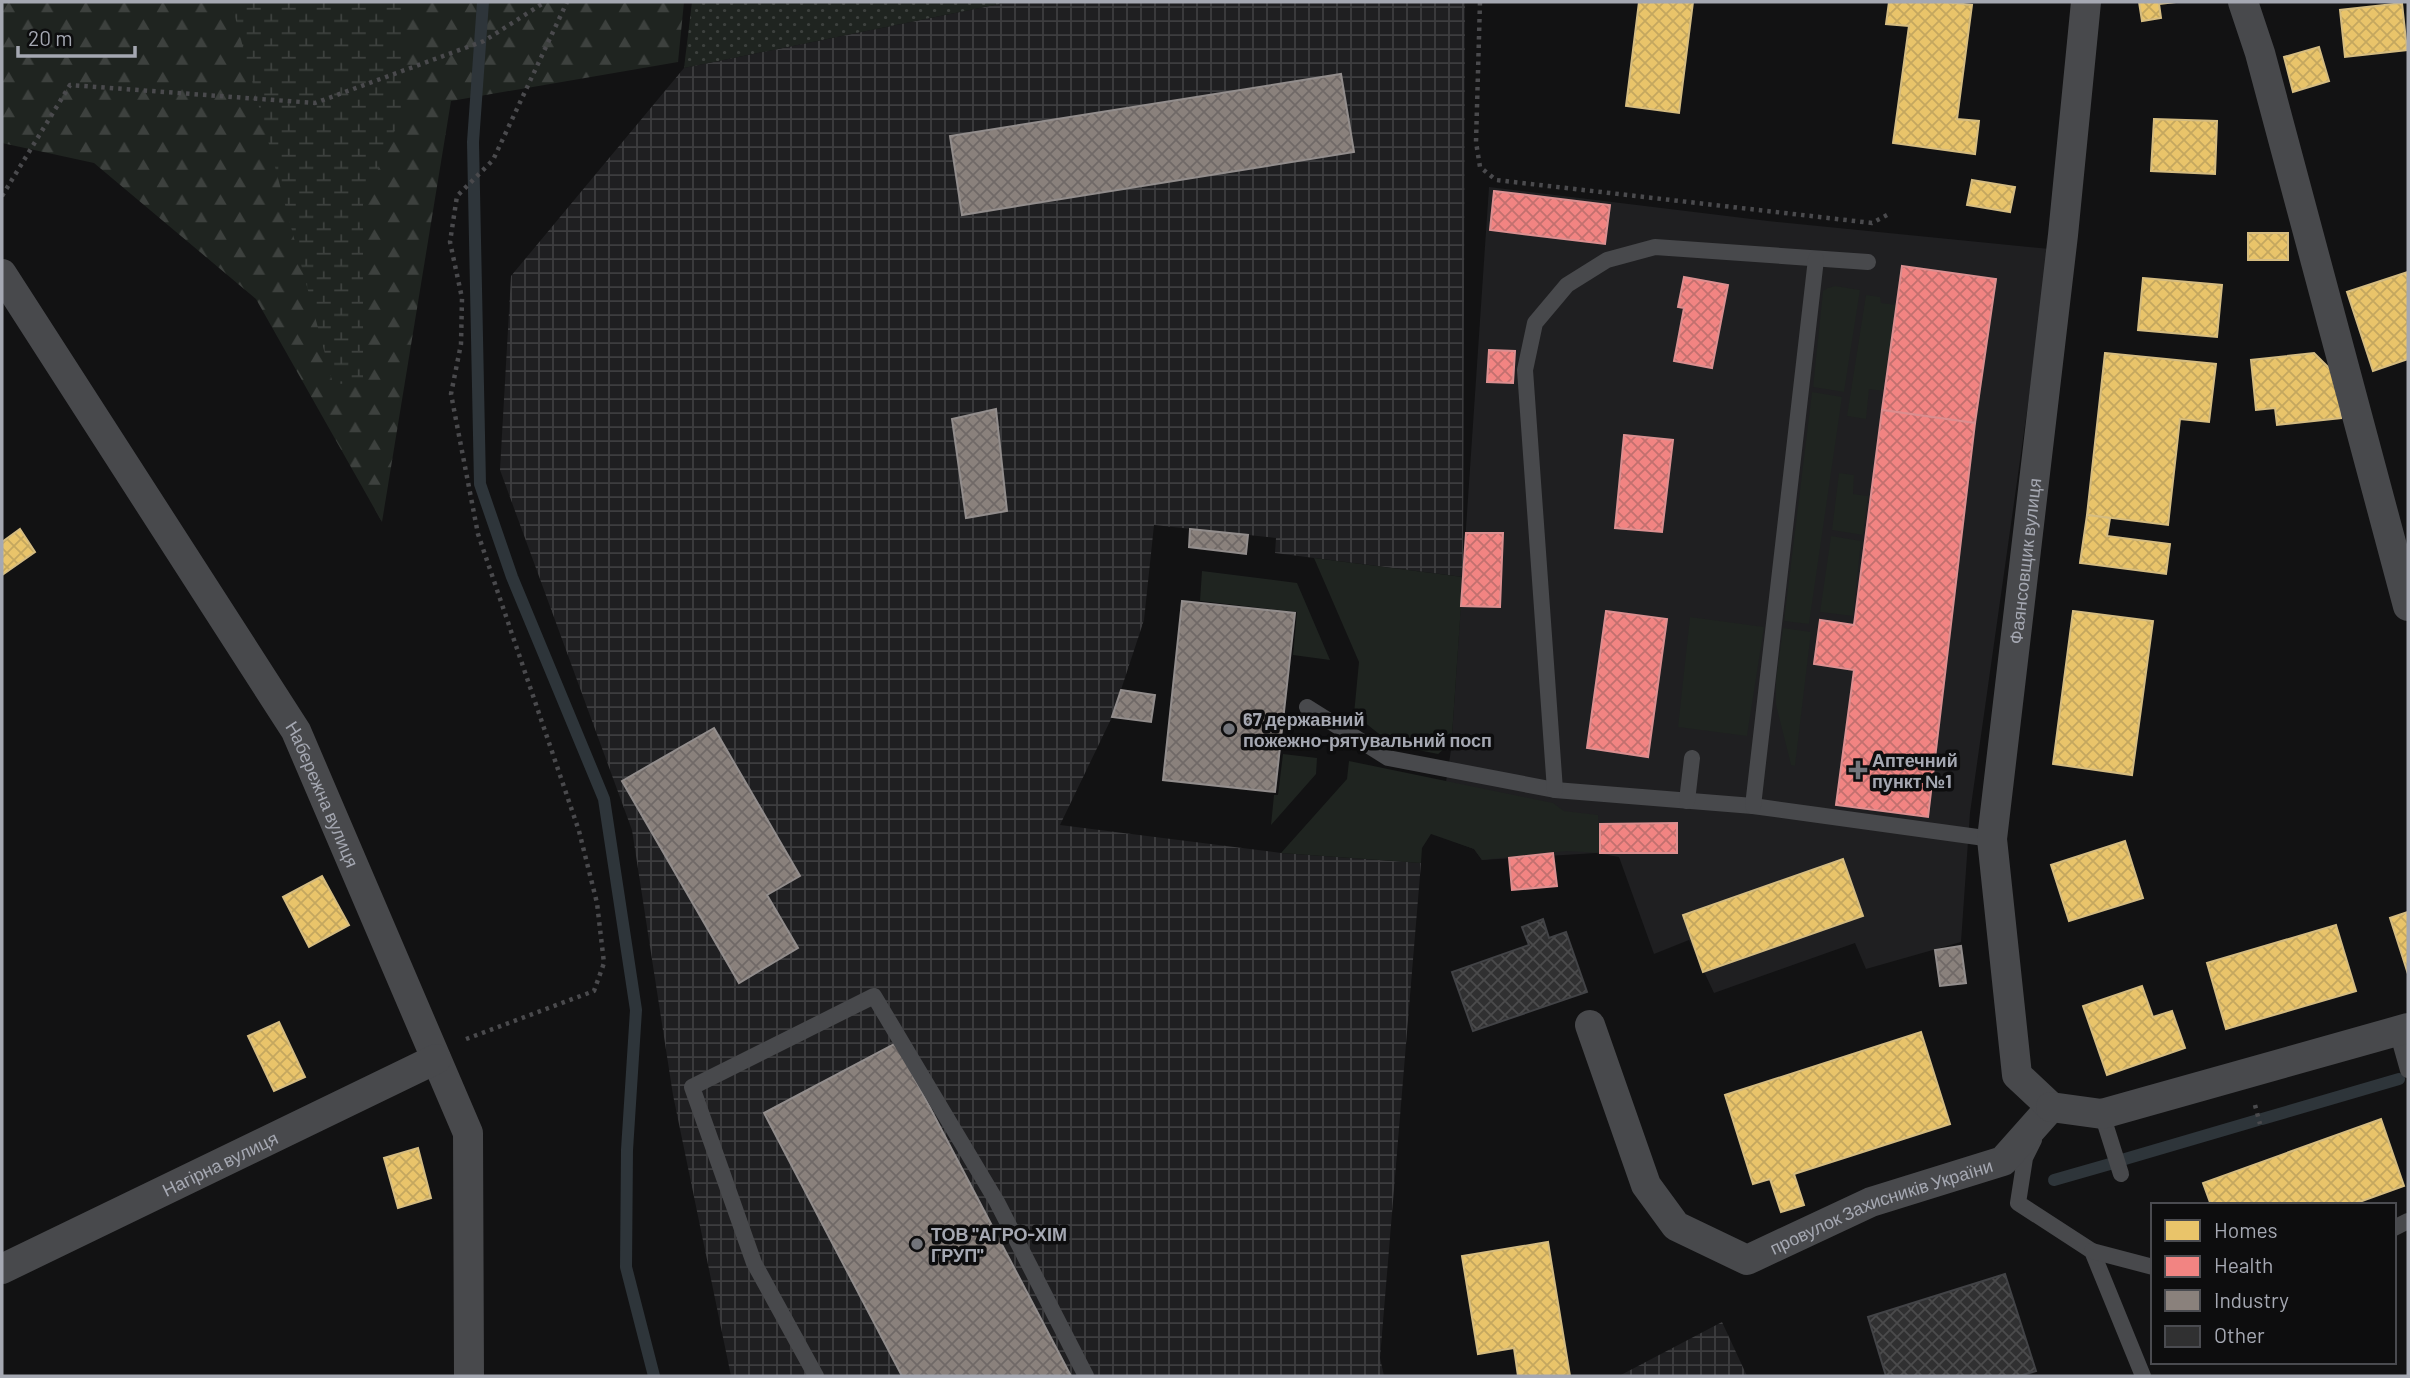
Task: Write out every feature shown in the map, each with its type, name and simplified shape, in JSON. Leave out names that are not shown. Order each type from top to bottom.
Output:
[{"type":"street","name":"Фаянсовщик вулиця","points":[[2051,1107],[2017,1075],[1992,839],[2063,235],[2086,2]]},
{"type":"street","points":[[2243,2],[2260,53],[2408,606]]},
{"type":"street","name":"Набережна вулиця","points":[[2,274],[296,731],[468,1133],[468,1376]]},
{"type":"street","name":"провулок Захисників України","points":[[1590,1025],[1646,1185],[1676,1226],[1747,1260],[1871,1202],[2003,1161],[2051,1107]]},
{"type":"street","points":[[2051,1107],[2102,1114],[2403,1029]]},
{"type":"street","name":"Нагірна вулиця","points":[[2,1269],[436,1059]]},
{"type":"lane","points":[[1555,790],[1525,370],[1535,323],[1567,285],[1607,260],[1655,247],[1868,262]]},
{"type":"lane","points":[[1753,806],[1816,259]]},
{"type":"lane","points":[[1307,706],[1388,758],[1555,790],[1753,806],[1992,839]]},
{"type":"lane","points":[[1688,801],[1692,758]]},
{"type":"lane","points":[[817,1376],[754,1263],[692,1087],[874,996],[997,1202],[1086,1376]]},
{"type":"lane","points":[[2403,1029],[2408,1070]]},
{"type":"lane","points":[[2051,1107],[2025,1158],[2018,1203],[2092,1251],[2151,1266]]},
{"type":"lane","points":[[2102,1114],[2121,1174]]},
{"type":"lane","points":[[2092,1251],[2143,1376]]},
{"type":"path","points":[[2,196],[69,85],[315,103],[475,45],[545,2]]},
{"type":"path","points":[[436,1059],[465,1039],[594,991],[604,963],[597,903],[579,831],[478,534],[450,394],[461,344],[462,298],[450,242],[457,196],[492,160],[567,2]]},
{"type":"path","points":[[1480,2],[1476,142],[1480,167],[1496,180],[1872,223],[1887,215]]},
{"type":"path","points":[[2258,1114],[2260,1124]]},
{"type":"shaded area","points":[[1009,2],[1465,2],[1463,577],[1275,553],[1276,538],[1154,525],[1144,620],[1112,717],[1060,825],[1281,853],[1421,863],[1380,1358],[1384,1376],[731,1376],[673,1095],[632,830],[500,470],[511,276],[684,68]]},
{"type":"shaded area","points":[[1489,187],[1768,221],[2050,249],[1970,813],[1961,942],[1866,969],[1855,943],[1714,993],[1689,940],[1654,954],[1619,857],[1596,853],[1482,860],[1474,849],[1431,833],[1446,782],[1451,750]]},
{"type":"shaded area","points":[[1722,1322],[1747,1376],[1619,1376]]},
{"type":"green space","points":[[2,2],[684,2],[678,62],[451,101],[382,522],[256,299],[94,163],[2,143]]},
{"type":"green space","points":[[231,2],[406,2],[401,22],[402,114],[363,204],[363,383],[333,384]]},
{"type":"green space","points":[[692,2],[1009,2],[684,68]]},
{"type":"green space","points":[[1835,286],[1860,290],[1844,392],[1813,387],[1823,291]]},
{"type":"green space","points":[[1866,295],[1880,297],[1881,303],[1897,305],[1883,391],[1869,389],[1866,419],[1847,416]]},
{"type":"green space","points":[[1812,392],[1842,397],[1809,624],[1784,621]]},
{"type":"green space","points":[[1839,473],[1854,475],[1853,494],[1868,496],[1863,535],[1832,530]]},
{"type":"green space","points":[[1831,536],[1861,541],[1853,616],[1820,612]]},
{"type":"green space","points":[[1314,558],[1463,577],[1451,750],[1444,749],[1438,754],[1393,745],[1354,714],[1359,662]]},
{"type":"green space","points":[[1202,571],[1297,583],[1330,660],[1293,655],[1297,612],[1200,601]]},
{"type":"green space","points":[[1690,617],[1764,627],[1747,736],[1678,727]]},
{"type":"green space","points":[[1783,628],[1811,632],[1795,766],[1791,765],[1776,705],[1776,680]]},
{"type":"green space","points":[[1283,754],[1317,758],[1316,774],[1271,825],[1274,795],[1278,795]]},
{"type":"green space","points":[[1349,761],[1553,803],[1564,811],[1598,815],[1600,853],[1567,851],[1482,860],[1474,849],[1431,834],[1422,848],[1421,863],[1281,853],[1347,779]]},
{"type":"building: Homes","points":[[1639,2],[1693,2],[1679,113],[1626,106]]},
{"type":"building: Homes","points":[[1889,2],[1972,5],[1957,119],[1979,121],[1975,154],[1893,143],[1909,26],[1886,24]]},
{"type":"building: Homes","points":[[2139,2],[2176,2],[2159,4],[2161,18],[2142,21]]},
{"type":"building: Homes","points":[[2402,3],[2407,50],[2345,57],[2340,10]]},
{"type":"building: Homes","points":[[2319,47],[2329,81],[2293,92],[2284,57]]},
{"type":"building: Homes","points":[[2154,119],[2217,121],[2215,174],[2151,171]]},
{"type":"building: Homes","points":[[1972,180],[2015,187],[2010,212],[1967,205]]},
{"type":"building: Homes","points":[[2248,233],[2288,233],[2288,260],[2248,260]]},
{"type":"building: Homes","points":[[2408,272],[2408,359],[2373,371],[2347,292]]},
{"type":"building: Homes","points":[[2143,278],[2222,285],[2217,337],[2138,330]]},
{"type":"building: Homes","points":[[2105,353],[2216,364],[2209,422],[2180,419],[2168,525],[2087,515]]},
{"type":"building: Homes","points":[[2314,353],[2336,375],[2341,418],[2277,425],[2275,408],[2256,410],[2251,360]]},
{"type":"building: Homes","points":[[2087,515],[2110,518],[2107,536],[2170,544],[2166,574],[2080,563]]},
{"type":"building: Homes","points":[[20,529],[35,552],[2,575],[2,542]]},
{"type":"building: Homes","points":[[2073,611],[2153,621],[2132,775],[2053,764]]},
{"type":"building: Homes","points":[[2125,841],[2143,898],[2069,921],[2051,865]]},
{"type":"building: Homes","points":[[1843,859],[1863,916],[1703,972],[1683,915]]},
{"type":"building: Homes","points":[[322,876],[349,925],[309,947],[283,897]]},
{"type":"building: Homes","points":[[2408,912],[2408,974],[2390,918]]},
{"type":"building: Homes","points":[[2336,925],[2356,991],[2226,1029],[2207,963]]},
{"type":"building: Homes","points":[[2142,986],[2153,1017],[2172,1011],[2185,1048],[2107,1075],[2083,1006]]},
{"type":"building: Homes","points":[[279,1022],[305,1077],[274,1091],[248,1036]]},
{"type":"building: Homes","points":[[1921,1032],[1950,1124],[1794,1174],[1804,1205],[1781,1212],[1770,1179],[1753,1184],[1725,1095]]},
{"type":"building: Homes","points":[[2381,1119],[2404,1186],[2357,1203],[2210,1203],[2203,1183]]},
{"type":"building: Homes","points":[[418,1148],[431,1198],[398,1208],[384,1158]]},
{"type":"building: Homes","points":[[1548,1242],[1570,1376],[1518,1376],[1514,1348],[1478,1354],[1462,1256]]},
{"type":"building: Health","points":[[1494,191],[1610,205],[1605,244],[1490,230]]},
{"type":"building: Health","points":[[1902,266],[1996,279],[1975,423],[1882,410]]},
{"type":"building: Health","points":[[1684,277],[1728,285],[1712,368],[1674,361],[1684,308],[1678,307]]},
{"type":"building: Health","points":[[1489,350],[1515,351],[1513,383],[1487,382]]},
{"type":"building: Health","points":[[1882,410],[1975,423],[1928,817],[1836,805],[1854,670],[1814,664],[1820,620],[1854,625]]},
{"type":"building: Health","points":[[1624,435],[1673,440],[1662,532],[1615,528]]},
{"type":"building: Health","points":[[1466,533],[1503,533],[1500,607],[1461,606]]},
{"type":"building: Health","points":[[1606,611],[1667,619],[1648,757],[1587,748]]},
{"type":"building: Health","points":[[1677,823],[1677,853],[1600,853],[1600,824]]},
{"type":"building: Health","points":[[1553,853],[1557,886],[1512,890],[1509,858]]},
{"type":"building: Industry","points":[[1341,74],[1354,152],[962,215],[950,136]]},
{"type":"building: Industry","points":[[996,409],[1007,511],[966,518],[952,419]]},
{"type":"building: Industry","points":[[1190,529],[1248,535],[1246,554],[1189,547]]},
{"type":"building: Industry","points":[[1182,601],[1295,613],[1275,792],[1163,780]]},
{"type":"building: Industry","points":[[1121,690],[1155,695],[1151,722],[1112,717]]},
{"type":"building: Industry","points":[[714,728],[800,876],[767,895],[798,948],[739,983],[622,781]]},
{"type":"building: Industry","points":[[1961,946],[1966,983],[1940,986],[1935,950]]},
{"type":"building: Industry","name":"ТОВ \"АГРО-ХІМ ГРУП\"","points":[[896,1043],[1071,1376],[902,1376],[764,1113]]},
{"type":"building: Other","points":[[1543,919],[1549,938],[1566,932],[1587,992],[1473,1031],[1452,972],[1529,945],[1522,927]]},
{"type":"building: Other","points":[[2005,1274],[2036,1371],[2019,1376],[1886,1376],[1868,1317]]},
{"type":"waterway","points":[[483,2],[473,142],[480,484],[512,577],[604,799],[636,1010],[627,1150],[626,1267],[654,1376]]},
{"type":"waterway","points":[[2262,1119],[2399,1079]]},
{"type":"waterway","points":[[2125,1159],[2258,1120]]},
{"type":"waterway","points":[[2054,1180],[2110,1164]]},
{"type":"place","name":"67 державний пожежно-рятувальний посп","points":[[1229,729]]},
{"type":"place","name":"Аптечний пункт №1","points":[[1858,770]]},
{"type":"place","name":"ТОВ \"АГРО-ХІМ ГРУП\"","points":[[917,1244]]}]
